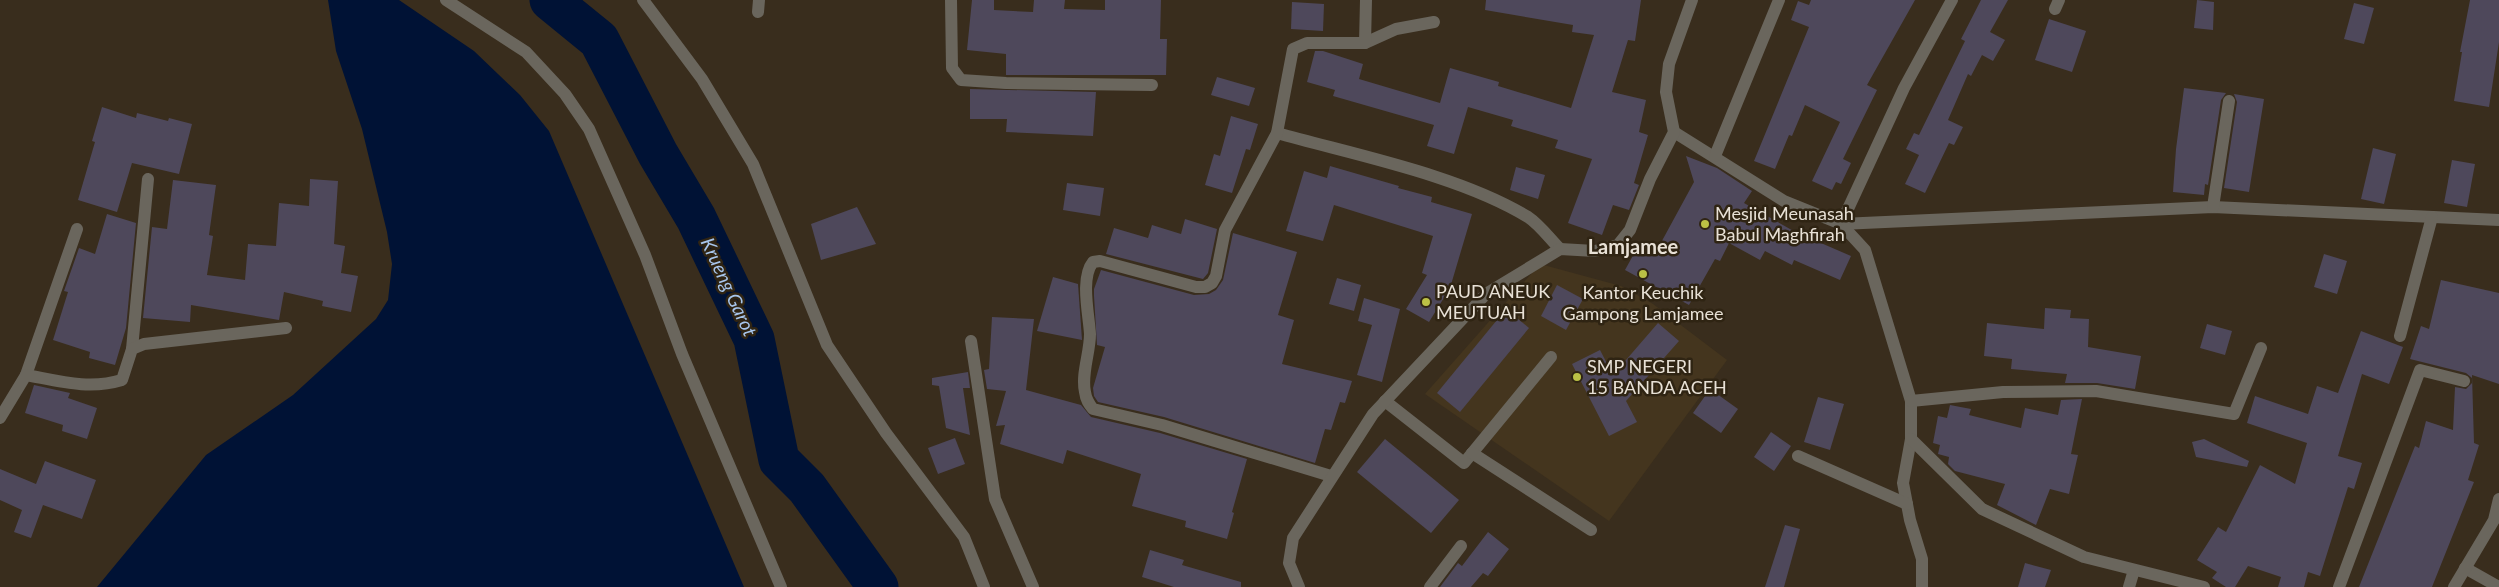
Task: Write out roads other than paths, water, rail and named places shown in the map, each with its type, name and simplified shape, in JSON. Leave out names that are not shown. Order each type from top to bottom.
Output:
[{"type":"street","points":[[446,0],[526,52],[565,94],[589,129],[645,255],[682,354],[781,587]]},
{"type":"street","points":[[643,0],[702,79],[753,164],[827,345],[886,433],[964,537],[984,587]]},
{"type":"street","points":[[951,0],[952,68],[961,80],[1006,83],[1152,84]]},
{"type":"street","points":[[1365,42],[1366,0]]},
{"type":"street","points":[[1299,587],[1288,563],[1293,538],[1331,476],[1373,414],[1385,401],[1486,294],[1560,249],[1595,251],[1618,245],[1630,230],[1650,180],[1674,132],[1666,92],[1669,64],[1692,0]]},
{"type":"street","points":[[1715,156],[1779,0]]},
{"type":"street","points":[[1841,224],[1904,88],[1952,0]]},
{"type":"street","points":[[1331,476],[1162,425],[1093,409],[1087,402],[1084,391],[1090,334],[1086,307],[1088,268],[1093,262],[1100,261],[1196,287],[1205,287],[1212,283],[1216,276],[1225,230],[1277,134],[1292,49],[1307,43],[1365,42],[1396,29],[1434,22]]},
{"type":"street","points":[[2213,207],[2229,101]]},
{"type":"street","points":[[1674,132],[1784,200],[1841,224],[1865,250],[1911,402],[1911,439],[1903,483],[1922,559],[1922,587]]},
{"type":"street","points":[[1277,134],[1404,168],[1477,191],[1530,218],[1560,249]]},
{"type":"street","points":[[26,375],[82,386],[105,385],[122,380],[132,349],[148,178]]},
{"type":"street","points":[[1841,224],[2213,207],[2499,220]]},
{"type":"street","points":[[2400,336],[2432,217]]},
{"type":"street","points":[[0,418],[26,375],[77,229]]},
{"type":"street","points":[[132,349],[157,341],[286,328]]},
{"type":"street","points":[[971,341],[995,499],[1033,587]]},
{"type":"street","points":[[1911,402],[2003,392],[2096,391],[2234,414],[2261,348]]},
{"type":"street","points":[[1385,401],[1464,463],[1552,357]]},
{"type":"street","points":[[2339,587],[2420,370],[2464,381]]},
{"type":"street","points":[[1911,439],[1982,509],[2084,557],[2204,587]]},
{"type":"street","points":[[1472,452],[1591,530]]},
{"type":"street","points":[[1798,456],[1907,504]]},
{"type":"street","points":[[2454,587],[2494,520],[2499,499]]},
{"type":"street","points":[[1430,587],[1461,546]]},
{"type":"street","points":[[2465,568],[2499,587]]},
{"type":"street","points":[[2129,587],[2134,570]]},
{"type":"water","points":[[328,0],[399,0],[474,51],[520,95],[549,131],[744,587],[97,587],[206,455],[293,395],[376,319],[388,300],[392,264],[387,232],[362,129],[336,51]]},
{"type":"waterway","name":"Krueng Garot","points":[[550,0],[599,40],[658,154],[696,218],[754,339],[779,460],[807,488],[878,587]]},
{"type":"place","name":"Mesjid Meunasah Babul Maghfirah","points":[[1705,224]]},
{"type":"place","name":"Kantor Keuchik Gampong Lamjamee","points":[[1643,274]]},
{"type":"place","name":"PAUD ANEUK MEUTUAH","points":[[1426,302]]},
{"type":"place","name":"SMP NEGERI 15 BANDA ACEH","points":[[1577,377]]},
{"type":"district","name":"Lamjamee","points":[[1633,247]]}]
